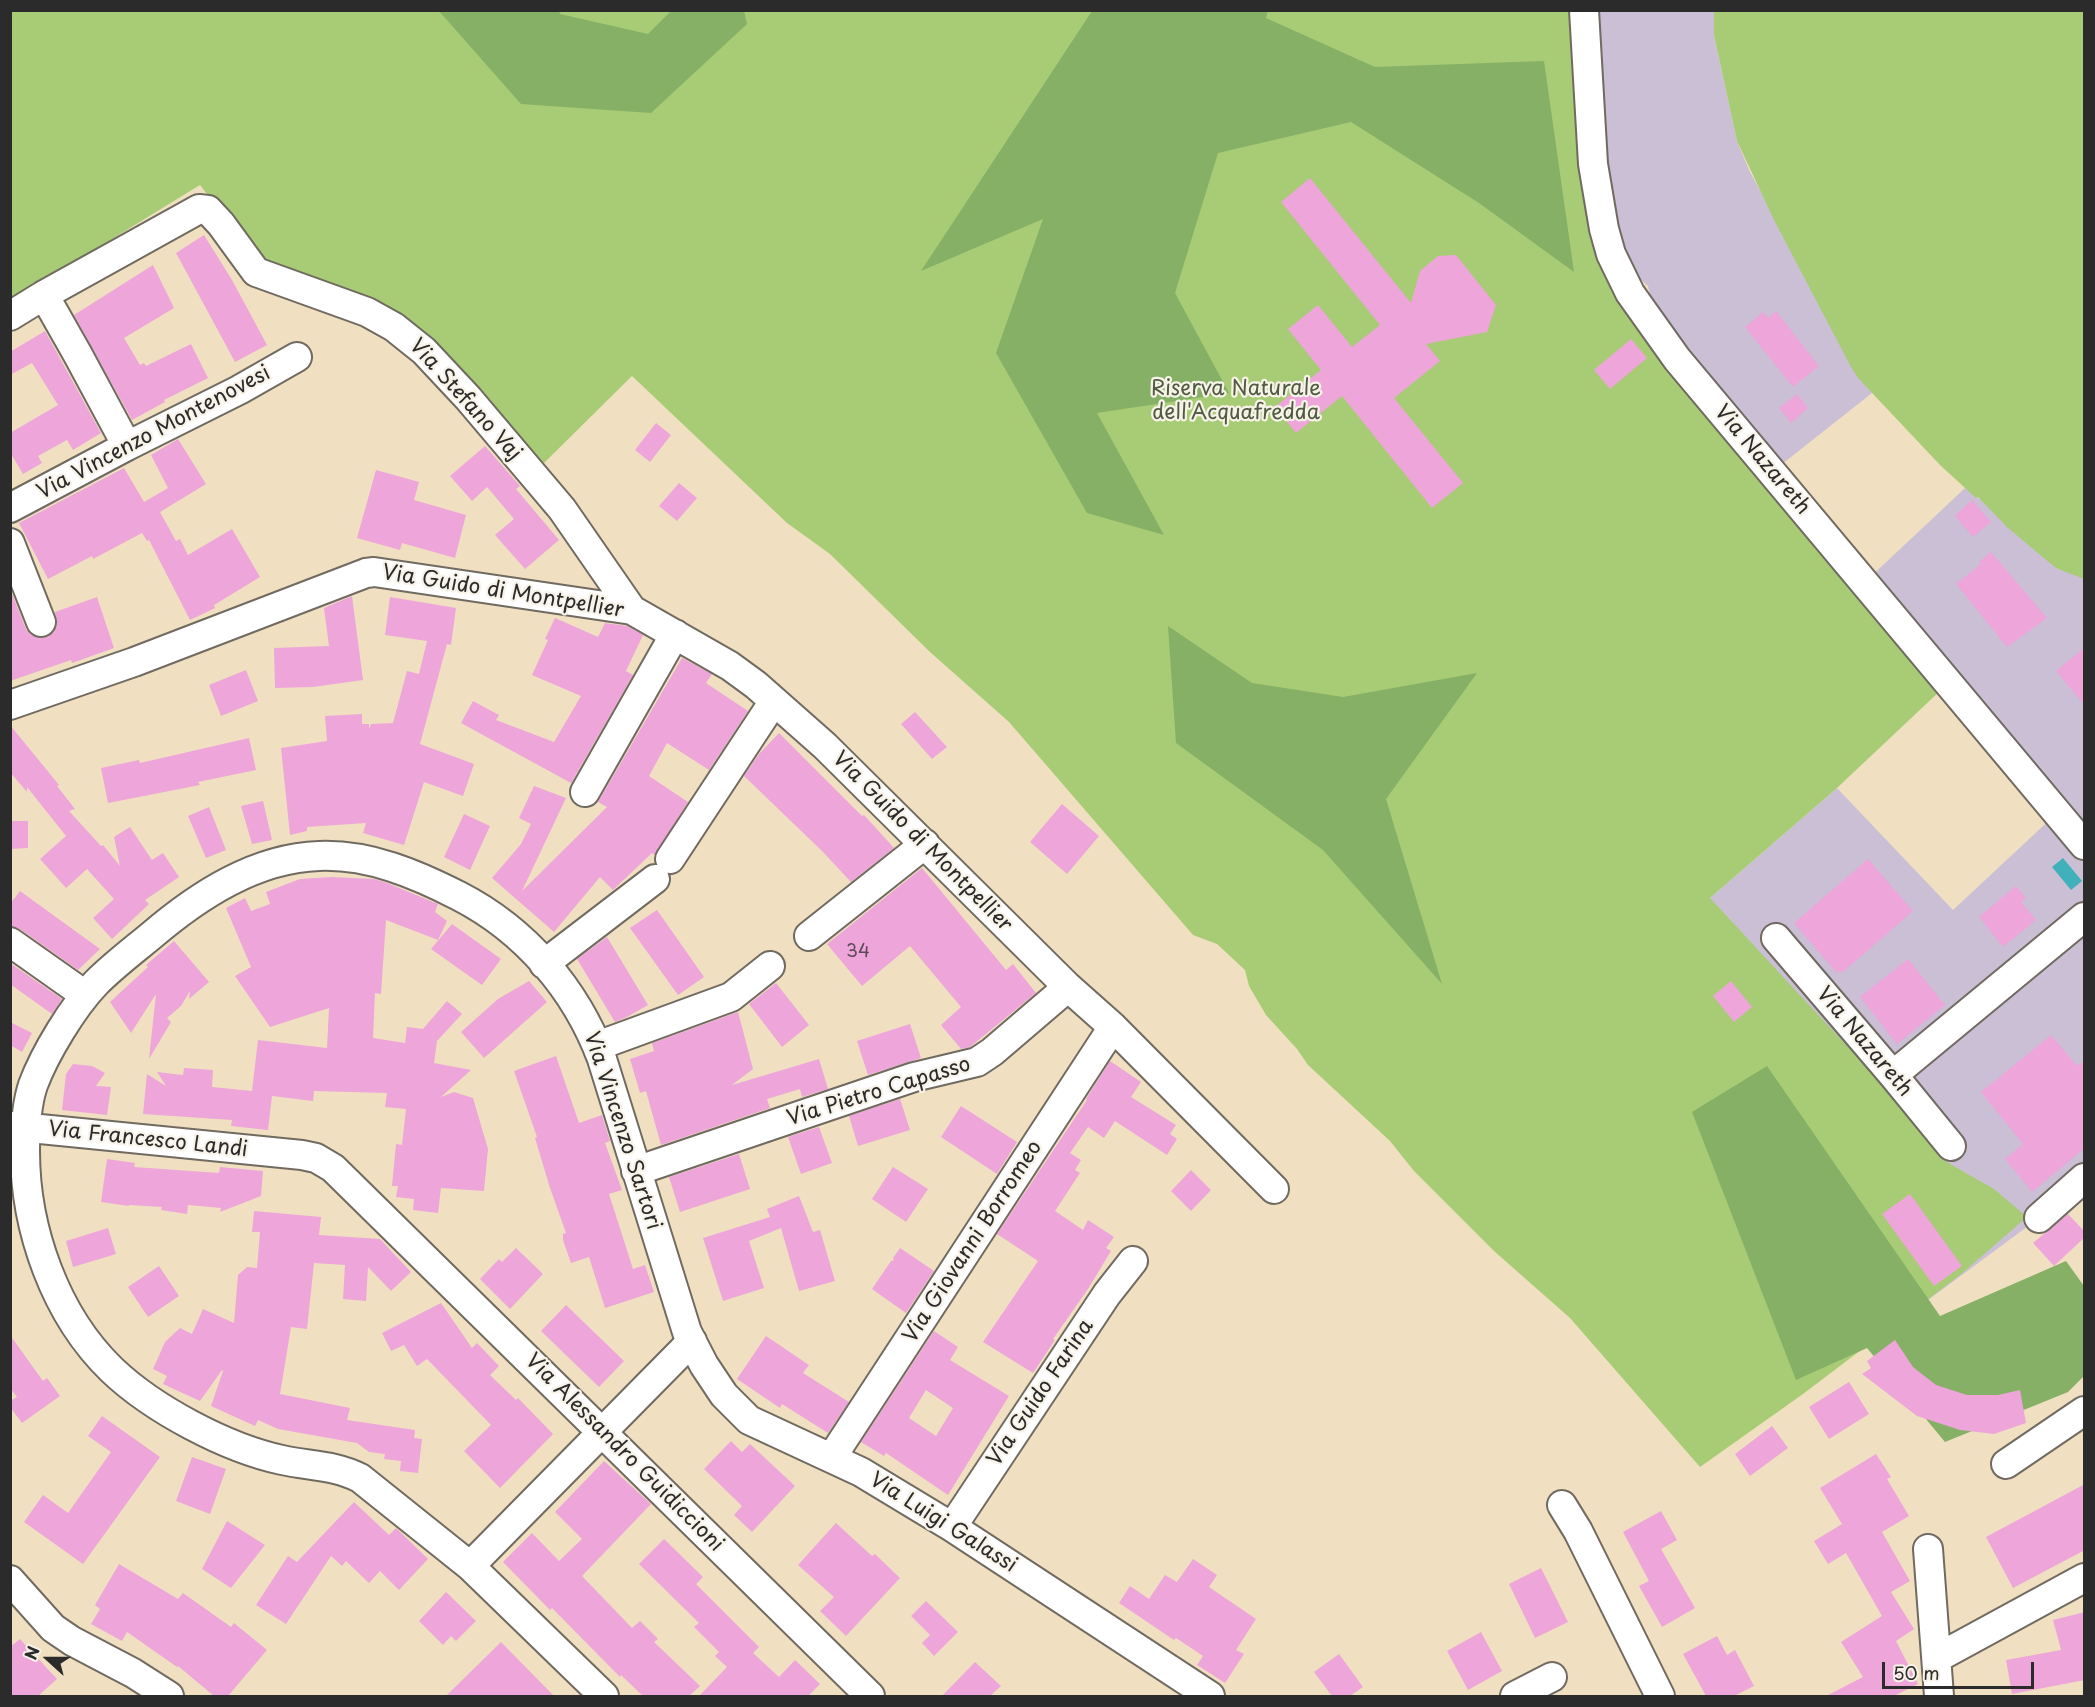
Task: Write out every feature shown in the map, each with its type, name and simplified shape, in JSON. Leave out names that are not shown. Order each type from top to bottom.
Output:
[{"type":"street","name":"Via Nazareth","points":[[1584,10],[1595,180],[1600,214],[1611,254],[1630,293],[1677,359],[2085,845]]},
{"type":"street","name":"Via Stefano Vaj","points":[[10,316],[199,209],[209,210],[256,272],[367,312],[394,327],[424,351],[468,398],[562,509],[632,610]]},
{"type":"street","points":[[44,295],[127,446]]},
{"type":"street","name":"Via Vincenzo Montenovesi","points":[[10,508],[239,390],[297,357]]},
{"type":"street","points":[[10,543],[41,622]]},
{"type":"street","name":"Via Guido di Montpellier","points":[[10,705],[134,662],[366,573],[374,572],[632,610],[730,666],[825,746],[1068,987],[1113,1027],[1274,1189]]},
{"type":"street","points":[[585,792],[675,634]]},
{"type":"street","points":[[544,964],[663,869],[774,701]]},
{"type":"street","points":[[809,936],[925,844]]},
{"type":"street","name":"Via Vincenzo Sartori","points":[[604,1696],[470,1566],[360,1478],[347,1471],[334,1468],[280,1460],[215,1436],[165,1410],[112,1370],[90,1345],[60,1298],[43,1257],[28,1199],[18,1127],[39,1070],[70,1016],[86,995],[108,972],[162,926],[212,891],[241,876],[269,866],[310,856],[360,858],[409,873],[467,900],[506,925],[544,964],[571,997],[597,1046],[692,1341]]},
{"type":"street","points":[[1893,1075],[2085,917]]},
{"type":"street","name":"Via Nazareth","points":[[1776,938],[1951,1146]]},
{"type":"street","points":[[10,942],[86,995]]},
{"type":"street","points":[[597,1046],[731,998],[770,966]]},
{"type":"street","name":"Via Pietro Capasso","points":[[636,1171],[920,1075],[977,1062],[992,1052],[1068,987]]},
{"type":"street","name":"Via Giovanni Borromeo","points":[[832,1457],[1113,1027]]},
{"type":"street","name":"Via Francesco Landi","points":[[18,1127],[311,1157],[329,1165],[343,1176],[377,1210]]},
{"type":"street","points":[[2039,1218],[2085,1178]]},
{"type":"street","name":"Via Alessandro Guidiccioni","points":[[377,1210],[870,1696]]},
{"type":"street","name":"Via Guido Farina","points":[[952,1527],[1107,1294],[1133,1262]]},
{"type":"street","points":[[470,1566],[692,1341]]},
{"type":"street","name":"Via Luigi Galassi","points":[[692,1341],[724,1395],[749,1420],[861,1472],[952,1527],[1210,1696]]},
{"type":"street","points":[[2006,1464],[2085,1411]]},
{"type":"street","points":[[1562,1505],[1578,1531],[1660,1696]]},
{"type":"street","points":[[1928,1549],[1939,1696]]},
{"type":"street","points":[[1937,1658],[2085,1578]]},
{"type":"street","points":[[10,1580],[53,1628],[169,1696]]},
{"type":"street","points":[[1515,1696],[1552,1677]]},
{"type":"shaded area","points":[[1584,11],[1715,11],[1714,35],[1737,141],[1750,172],[1872,393],[1767,476],[1658,334],[1648,286],[1611,254]]},
{"type":"shaded area","points":[[1965,488],[2084,578],[2084,1178],[2039,1218],[1924,1303],[1710,898],[1837,788],[1953,910],[2057,813],[1864,583]]},
{"type":"green space","name":"Riserva Naturale dell'Acquafredda","points":[[11,11],[1578,11],[1592,203],[1586,213],[1596,249],[1941,690],[1837,788],[1710,898],[1873,1074],[1945,1161],[1994,1189],[2027,1217],[1960,1275],[1803,1394],[1700,1467],[1570,1318],[1494,1251],[1414,1171],[1390,1141],[1308,1065],[1297,1049],[1266,1015],[1249,986],[1245,970],[1217,944],[1193,935],[1009,722],[930,652],[830,554],[787,523],[632,376],[543,464],[396,311],[262,266],[200,185],[11,301]]},
{"type":"green space","points":[[439,11],[559,11],[560,14],[648,34],[671,11],[744,11],[747,24],[651,113],[521,104]]},
{"type":"green space","points":[[1092,11],[1268,11],[1266,18],[1375,67],[1544,61],[1574,272],[1479,203],[1351,122],[1218,153],[1175,293],[1229,393],[1097,413],[1164,535],[1087,513],[996,353],[1043,219],[921,271]]},
{"type":"green space","points":[[1714,11],[2084,11],[2084,579],[2056,568],[2007,527],[1978,497],[1976,498],[1940,465],[1858,378],[1774,220],[1737,141],[1714,35]]},
{"type":"green space","points":[[1168,626],[1252,683],[1343,697],[1477,673],[1386,799],[1442,984],[1323,850],[1176,743]]},
{"type":"green space","points":[[1767,1066],[1940,1316],[2066,1261],[2084,1286],[2084,1376],[2068,1392],[1945,1442],[1867,1348],[1796,1380],[1692,1112]]},
{"type":"water","points":[[2063,858],[2082,881],[2071,890],[2052,867]]},
{"type":"building","points":[[1310,178],[1411,303],[1420,271],[1438,256],[1456,255],[1496,305],[1487,332],[1426,344],[1440,361],[1394,398],[1463,483],[1432,508],[1342,396],[1296,433],[1275,407],[1321,370],[1288,329],[1318,305],[1352,347],[1380,325],[1281,202]]},
{"type":"building","points":[[204,235],[232,280],[267,345],[235,362],[176,253]]},
{"type":"building","points":[[153,265],[174,308],[124,338],[140,365],[144,363],[146,366],[191,344],[208,378],[164,400],[165,402],[132,420],[74,315]]},
{"type":"building","points":[[1776,311],[1819,366],[1793,387],[1745,327],[1763,312],[1768,318]]},
{"type":"building","points":[[45,331],[101,433],[73,450],[67,440],[38,456],[42,463],[23,474],[10,452],[10,433],[58,405],[32,363],[10,375],[10,352]]},
{"type":"building","points":[[1631,339],[1647,358],[1610,389],[1594,370]]},
{"type":"building","points":[[1797,394],[1808,408],[1791,423],[1779,408]]},
{"type":"building","points":[[656,423],[671,435],[650,462],[635,450]]},
{"type":"building","points":[[178,439],[206,484],[160,512],[176,541],[180,539],[188,555],[232,529],[260,577],[214,605],[215,608],[190,620],[149,540],[147,541],[142,533],[93,559],[92,556],[48,579],[19,523],[124,468],[144,502],[168,488],[151,455]]},
{"type":"building","points":[[485,446],[520,486],[516,489],[559,540],[525,569],[495,535],[514,519],[487,487],[472,501],[450,476]]},
{"type":"building","points":[[376,470],[419,482],[414,500],[466,515],[455,558],[402,543],[400,550],[357,538]]},
{"type":"building","points":[[679,483],[697,498],[677,521],[659,506]]},
{"type":"building","points":[[1972,500],[1991,522],[1973,537],[1955,516]]},
{"type":"building","points":[[1991,552],[2047,618],[2007,647],[1956,584],[1981,564],[1979,562]]},
{"type":"building","points":[[10,589],[26,629],[31,635],[39,638],[48,637],[54,632],[57,624],[55,612],[97,597],[114,648],[10,681]]},
{"type":"building","points":[[352,596],[363,680],[313,687],[275,688],[274,648],[329,646],[324,608]]},
{"type":"building","points":[[390,597],[456,608],[451,645],[447,644],[420,744],[474,764],[463,796],[424,782],[404,845],[363,833],[366,823],[307,827],[307,831],[290,835],[281,748],[327,741],[325,716],[362,714],[362,724],[369,724],[369,729],[371,724],[393,723],[407,671],[419,674],[427,641],[385,635]]},
{"type":"building","points":[[555,618],[598,637],[605,623],[627,626],[643,635],[626,671],[633,675],[571,783],[461,723],[473,701],[499,715],[496,720],[554,742],[581,696],[532,675]]},
{"type":"building","points":[[2085,647],[2085,706],[2056,671]]},
{"type":"building","points":[[682,658],[712,674],[706,683],[748,711],[709,770],[667,743],[649,776],[688,802],[655,855],[652,853],[613,890],[600,877],[554,932],[492,878],[521,844],[531,824],[519,818],[534,786],[566,798],[522,891],[607,807],[598,802]]},
{"type":"building","points":[[246,670],[258,701],[221,716],[209,685]]},
{"type":"building","points":[[915,712],[947,747],[932,759],[901,724]]},
{"type":"building","points":[[10,725],[59,785],[57,786],[75,809],[69,811],[101,846],[103,845],[120,866],[114,837],[130,827],[152,860],[163,853],[179,877],[145,900],[149,904],[112,939],[93,918],[114,899],[87,869],[66,888],[40,859],[66,836],[27,787],[27,792],[10,772]]},
{"type":"building","points":[[779,733],[862,816],[864,815],[894,848],[851,882],[744,776],[759,754]]},
{"type":"building","points":[[249,738],[256,770],[198,782],[200,785],[108,803],[101,768],[139,760],[140,763]]},
{"type":"building","points":[[263,801],[272,840],[252,844],[241,806]]},
{"type":"building","points":[[1062,804],[1099,836],[1067,874],[1030,842]]},
{"type":"building","points":[[209,807],[226,850],[206,858],[188,816]]},
{"type":"building","points":[[464,814],[490,826],[470,870],[444,857]]},
{"type":"building","points":[[10,821],[28,821],[28,848],[10,849]]},
{"type":"building","points":[[1868,859],[1913,911],[1843,972],[1836,972],[1794,923]]},
{"type":"building","points":[[922,868],[1006,970],[1013,964],[1036,993],[970,1047],[961,1049],[941,1025],[961,1007],[910,946],[862,986],[827,944]]},
{"type":"building","points":[[331,877],[374,879],[387,883],[438,904],[435,912],[447,921],[438,940],[386,920],[381,994],[375,993],[373,1038],[405,1043],[407,1027],[423,1029],[447,1001],[462,1014],[437,1041],[434,1063],[471,1070],[441,1097],[454,1092],[473,1098],[488,1149],[484,1191],[441,1188],[438,1213],[413,1210],[414,1199],[396,1197],[398,1186],[392,1186],[396,1144],[402,1145],[406,1109],[385,1107],[387,1093],[314,1091],[313,1101],[272,1096],[268,1130],[231,1126],[232,1120],[143,1114],[147,1074],[166,1086],[157,1072],[183,1075],[184,1068],[213,1070],[212,1087],[252,1091],[258,1040],[327,1048],[329,1008],[270,1027],[235,976],[251,967],[226,908],[245,898],[251,911],[270,904],[266,892],[300,879]]},
{"type":"building","points":[[2016,886],[2026,898],[2021,902],[2036,920],[2003,947],[1979,917]]},
{"type":"building","points":[[20,891],[100,949],[78,970],[20,929],[10,926],[10,904]]},
{"type":"building","points":[[657,910],[704,977],[678,995],[630,928]]},
{"type":"building","points":[[452,924],[501,959],[482,985],[431,949]]},
{"type":"building","points":[[607,937],[648,1005],[615,1022],[577,959]]},
{"type":"building","points":[[174,941],[209,982],[189,999],[190,991],[181,1006],[167,1018],[171,1022],[149,1059],[156,994],[131,1033],[110,1002],[148,967],[146,965]]},
{"type":"building","points":[[1908,959],[1945,1005],[1897,1044],[1860,997]]},
{"type":"building","points":[[10,963],[62,999],[52,1014],[10,984]]},
{"type":"building","points":[[529,981],[547,1002],[484,1058],[461,1032],[498,999]]},
{"type":"building","points":[[1731,981],[1752,1007],[1734,1022],[1713,996]]},
{"type":"building","points":[[776,983],[809,1025],[782,1047],[749,1004]]},
{"type":"building","points":[[738,1012],[753,1069],[732,1085],[819,1059],[828,1089],[802,1097],[800,1089],[767,1099],[770,1108],[661,1145],[646,1091],[640,1093],[630,1059],[654,1051],[652,1043]]},
{"type":"building","points":[[10,1022],[32,1033],[22,1052],[10,1045]]},
{"type":"building","points":[[910,1024],[921,1058],[868,1075],[857,1041]]},
{"type":"building","points":[[2051,1035],[2077,1066],[2085,1060],[2085,1148],[2032,1192],[2005,1159],[2023,1144],[1981,1092]]},
{"type":"building","points":[[556,1056],[579,1123],[602,1115],[610,1141],[605,1143],[622,1190],[609,1194],[633,1269],[645,1265],[654,1292],[605,1308],[589,1257],[571,1263],[563,1240],[563,1234],[566,1233],[514,1071]]},
{"type":"building","points":[[1110,1061],[1141,1082],[1131,1097],[1176,1125],[1170,1134],[1177,1139],[1167,1155],[1115,1121],[1104,1138],[1088,1127],[1070,1153],[1081,1160],[1075,1170],[1080,1173],[1055,1211],[1083,1230],[1088,1220],[1114,1237],[1106,1248],[1111,1251],[1033,1373],[983,1342],[1038,1261],[997,1234],[1087,1100]]},
{"type":"building","points":[[73,1064],[92,1066],[105,1073],[96,1086],[111,1087],[107,1115],[62,1110],[66,1074]]},
{"type":"building","points":[[900,1099],[910,1130],[858,1146],[849,1116]]},
{"type":"building","points":[[961,1106],[1017,1142],[997,1174],[941,1137]]},
{"type":"building","points":[[819,1127],[832,1163],[801,1174],[788,1137]]},
{"type":"building","points":[[739,1154],[750,1189],[680,1212],[669,1177]]},
{"type":"building","points":[[107,1159],[135,1163],[134,1167],[219,1173],[220,1167],[263,1171],[261,1196],[220,1212],[221,1208],[188,1205],[187,1214],[161,1210],[162,1207],[101,1202]]},
{"type":"building","points":[[893,1167],[928,1189],[906,1222],[872,1199]]},
{"type":"building","points":[[1191,1170],[1211,1190],[1191,1211],[1171,1191]]},
{"type":"building","points":[[1910,1194],[1962,1266],[1934,1286],[1882,1214]]},
{"type":"building","points":[[799,1196],[813,1232],[820,1230],[835,1281],[799,1291],[781,1228],[749,1241],[764,1288],[723,1301],[703,1238],[770,1217],[767,1209]]},
{"type":"building","points":[[254,1211],[321,1217],[319,1235],[380,1239],[411,1272],[391,1291],[368,1267],[366,1301],[343,1299],[345,1265],[314,1263],[307,1329],[291,1327],[280,1394],[350,1408],[347,1420],[415,1430],[414,1438],[422,1439],[418,1473],[400,1471],[401,1461],[384,1459],[385,1454],[369,1452],[357,1443],[278,1429],[258,1420],[255,1426],[211,1406],[222,1370],[200,1401],[163,1384],[167,1376],[153,1369],[165,1342],[180,1328],[192,1334],[203,1309],[234,1323],[238,1275],[247,1267],[257,1268],[260,1232],[252,1232]]},
{"type":"building","points":[[2068,1214],[2085,1232],[2085,1237],[2054,1266],[2033,1243]]},
{"type":"building","points":[[108,1228],[116,1254],[73,1267],[66,1241]]},
{"type":"building","points":[[516,1248],[543,1274],[510,1309],[480,1279],[499,1259],[502,1262]]},
{"type":"building","points":[[900,1248],[934,1271],[906,1313],[872,1289],[894,1260]]},
{"type":"building","points":[[159,1266],[179,1296],[148,1317],[128,1287]]},
{"type":"building","points":[[441,1303],[472,1348],[477,1343],[499,1366],[490,1375],[516,1400],[518,1398],[553,1434],[500,1488],[464,1451],[491,1425],[427,1359],[417,1366],[404,1345],[391,1351],[382,1333]]},
{"type":"building","points":[[566,1305],[624,1361],[599,1387],[541,1331]]},
{"type":"building","points":[[934,1331],[958,1347],[950,1360],[1009,1396],[948,1495],[886,1453],[884,1456],[861,1442]],"holes":[[[926,1390],[953,1408],[936,1436],[909,1418]]]},
{"type":"building","points":[[10,1335],[43,1381],[47,1378],[60,1396],[22,1423],[10,1407],[10,1401],[17,1397],[10,1388]]},
{"type":"building","points":[[766,1336],[809,1365],[803,1373],[849,1402],[828,1433],[782,1404],[780,1408],[737,1379]]},
{"type":"building","points":[[1895,1340],[1913,1367],[1936,1385],[1967,1395],[1998,1395],[2020,1390],[2026,1423],[1994,1434],[1960,1430],[1917,1416],[1862,1374],[1871,1368],[1867,1361]]},
{"type":"building","points":[[1849,1382],[1869,1414],[1829,1439],[1809,1407]]},
{"type":"building","points":[[102,1416],[160,1457],[83,1564],[24,1522],[43,1495],[68,1513],[111,1452],[88,1436]]},
{"type":"building","points":[[1772,1426],[1788,1448],[1750,1476],[1735,1454]]},
{"type":"building","points":[[731,1441],[742,1452],[750,1444],[795,1486],[752,1532],[734,1515],[742,1506],[704,1469]]},
{"type":"building","points":[[1876,1454],[1891,1477],[1887,1479],[1909,1516],[1882,1532],[1910,1581],[1891,1592],[1914,1629],[1896,1641],[1918,1684],[1894,1696],[1826,1696],[1863,1677],[1841,1642],[1882,1616],[1846,1553],[1828,1564],[1814,1541],[1842,1524],[1820,1488]]},
{"type":"building","points":[[192,1457],[226,1469],[210,1514],[176,1501]]},
{"type":"building","points":[[604,1461],[651,1504],[582,1576],[632,1628],[640,1621],[658,1639],[654,1642],[700,1686],[689,1696],[643,1696],[621,1675],[620,1677],[552,1608],[550,1610],[503,1562],[532,1533],[559,1561],[582,1539],[555,1512]]},
{"type":"building","points":[[2085,1484],[2085,1550],[2013,1588],[1986,1537]]},
{"type":"building","points":[[354,1502],[389,1535],[396,1528],[428,1559],[399,1590],[380,1571],[369,1583],[346,1561],[342,1566],[331,1556],[286,1624],[256,1605],[288,1556],[297,1562]]},
{"type":"building","points":[[1661,1511],[1677,1540],[1661,1549],[1695,1608],[1662,1627],[1639,1586],[1649,1581],[1623,1532]]},
{"type":"building","points":[[227,1521],[265,1545],[231,1588],[202,1569]]},
{"type":"building","points":[[836,1523],[872,1556],[875,1554],[900,1578],[846,1636],[820,1611],[834,1597],[798,1565]]},
{"type":"building","points":[[664,1539],[703,1577],[696,1584],[759,1647],[753,1653],[779,1677],[795,1660],[820,1684],[808,1696],[699,1696],[727,1667],[715,1656],[719,1652],[694,1627],[699,1623],[639,1564]]},
{"type":"building","points":[[1193,1559],[1217,1575],[1209,1587],[1256,1619],[1236,1650],[1244,1654],[1225,1683],[1197,1665],[1203,1656],[1176,1638],[1174,1640],[1119,1603],[1130,1586],[1149,1599],[1165,1575],[1177,1582]]},
{"type":"building","points":[[119,1564],[178,1599],[183,1593],[231,1627],[234,1623],[267,1650],[228,1696],[214,1696],[178,1666],[127,1632],[122,1641],[91,1624],[100,1609],[95,1605]]},
{"type":"building","points":[[1541,1568],[1568,1622],[1535,1638],[1509,1584]]},
{"type":"building","points":[[446,1592],[476,1621],[456,1641],[451,1636],[443,1645],[419,1621]]},
{"type":"building","points":[[926,1601],[958,1632],[934,1656],[922,1643],[930,1635],[911,1616]]},
{"type":"building","points":[[2085,1612],[2085,1680],[2012,1694],[2006,1660],[2061,1650],[2053,1620]]},
{"type":"building","points":[[1481,1632],[1502,1671],[1468,1690],[1447,1651]]},
{"type":"building","points":[[1717,1636],[1727,1655],[1735,1650],[1754,1686],[1734,1696],[1706,1696],[1683,1654]]},
{"type":"building","points":[[20,1639],[57,1679],[38,1696],[10,1696],[10,1647]]},
{"type":"building","points":[[501,1642],[554,1696],[446,1696]]},
{"type":"building","points":[[1339,1654],[1363,1687],[1350,1696],[1332,1696],[1314,1672]]},
{"type":"building","points":[[975,1662],[1001,1686],[990,1696],[942,1696]]}]
